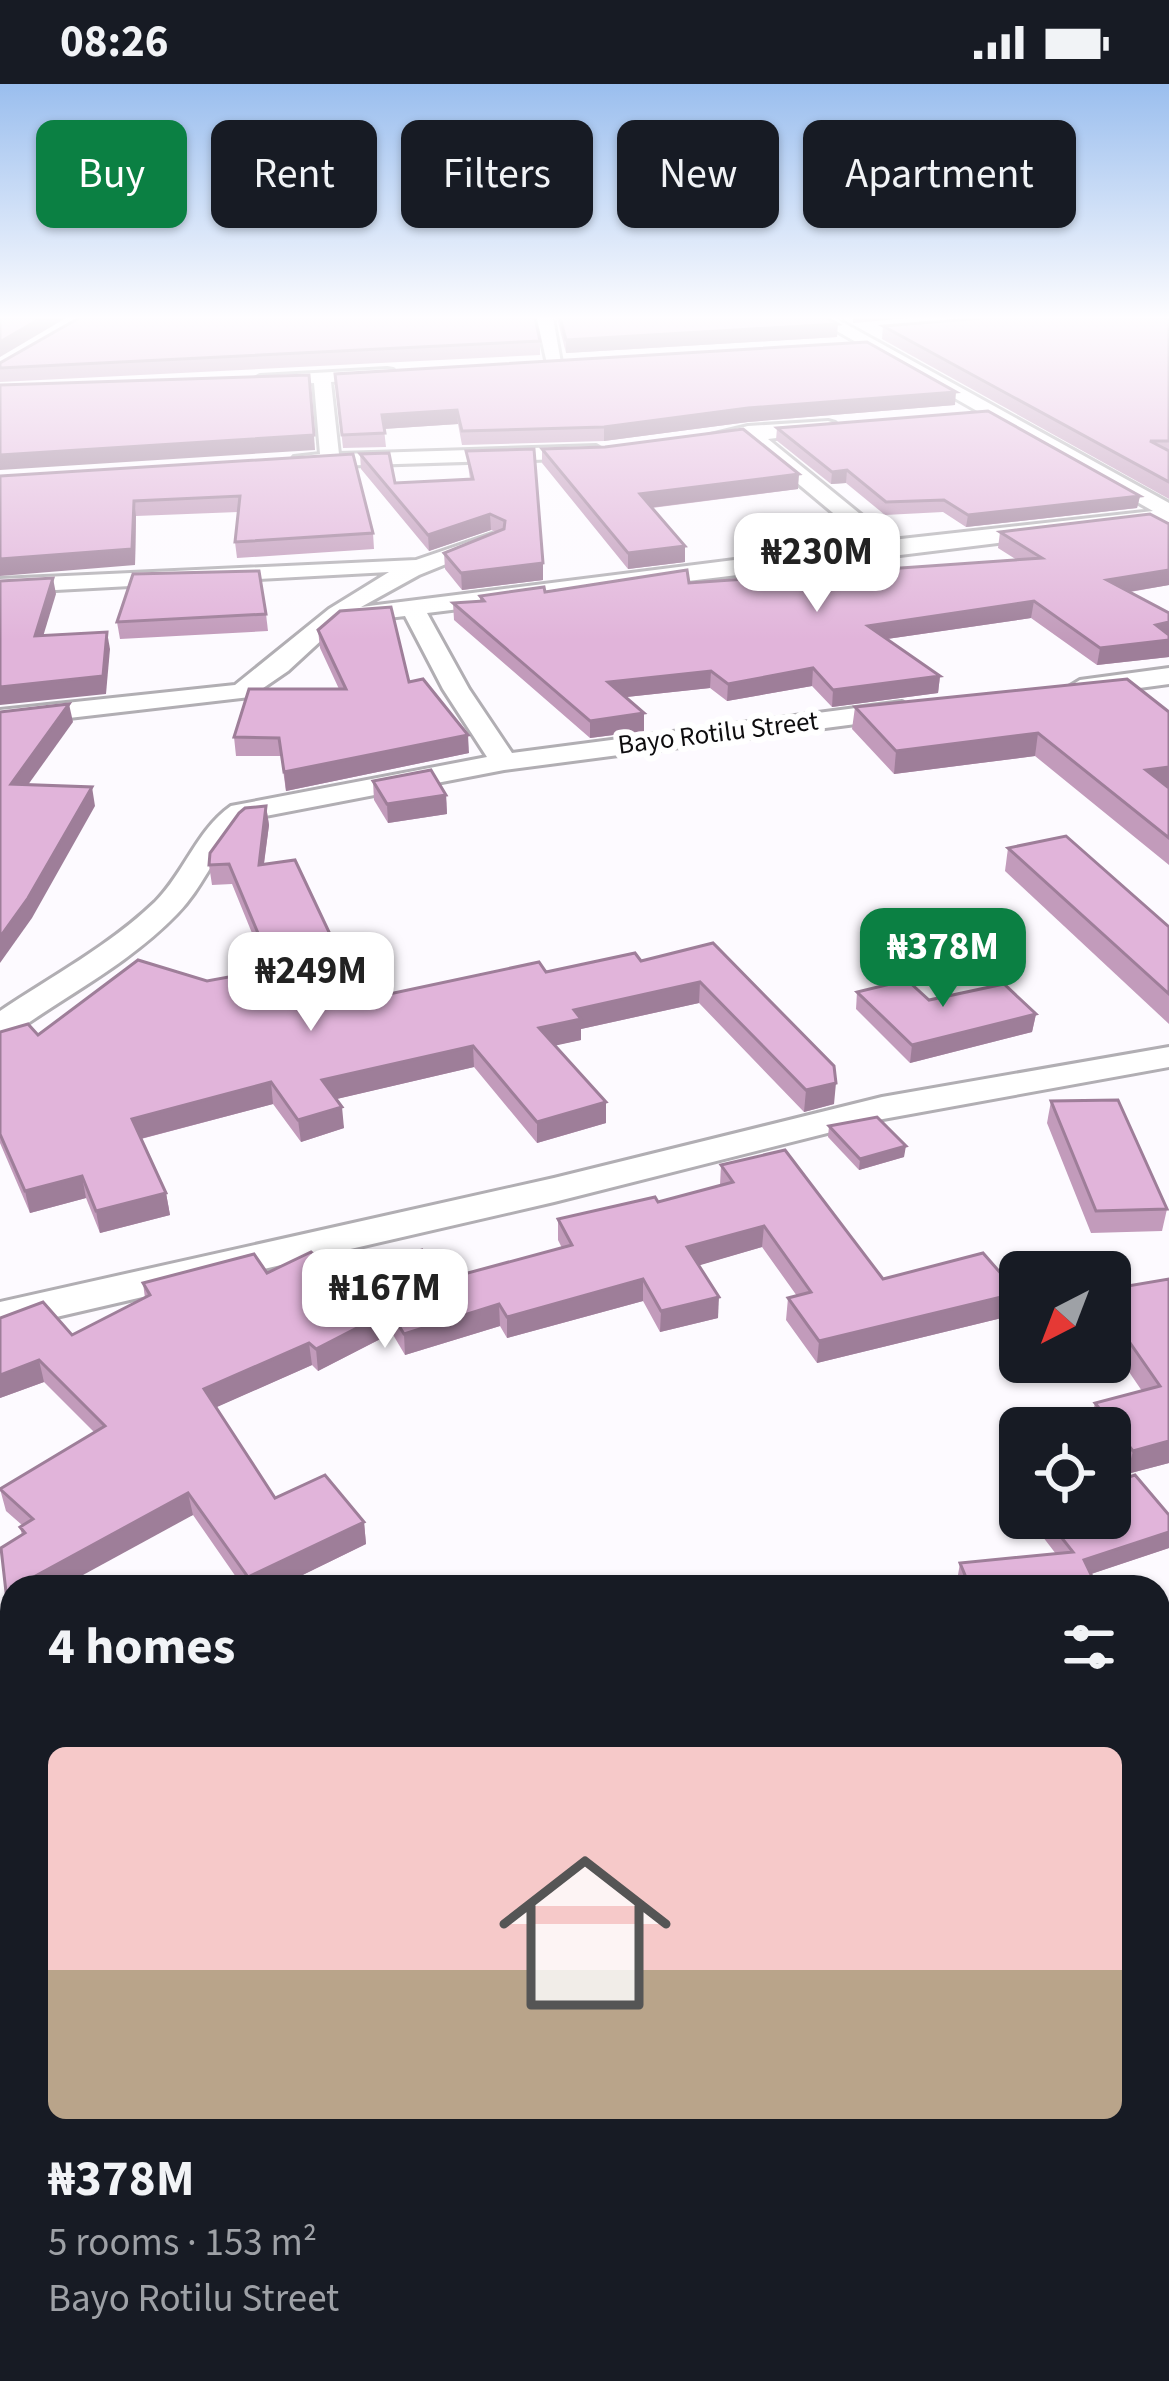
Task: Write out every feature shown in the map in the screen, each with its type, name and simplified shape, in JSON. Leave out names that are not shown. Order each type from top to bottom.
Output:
[{"type":"street","points":[[327,425],[330,459]]},
{"type":"street","points":[[667,445],[748,432],[850,425]]},
{"type":"street","points":[[1018,425],[1169,514]]},
{"type":"street","points":[[748,432],[887,547]]},
{"type":"street","points":[[285,462],[625,449]]},
{"type":"street","points":[[332,618],[1169,514]]},
{"type":"street","points":[[0,718],[241,692],[283,664],[332,618],[385,580],[422,562],[492,542]]},
{"type":"street","points":[[0,586],[422,562]]},
{"type":"street","points":[[413,608],[456,689],[504,762]]},
{"type":"street","points":[[1051,692],[1169,676]]},
{"type":"street","name":"Bayo Rotilu Street","points":[[0,1027],[121,946],[164,910],[182,892],[232,818],[504,762],[939,705]]},
{"type":"street","points":[[0,1316],[554,1190],[882,1108],[1169,1057]]},
{"type":"building","points":[[0,425],[313,425],[314,435],[0,455]]},
{"type":"building","points":[[341,425],[384,425],[385,433],[342,435]]},
{"type":"building","points":[[461,425],[618,425],[604,427],[462,431]]},
{"type":"building","points":[[1013,425],[1140,496],[968,515],[944,500],[886,502],[847,470],[832,472],[777,428]]},
{"type":"building","points":[[1065,425],[1169,425],[1169,441],[1150,441],[1169,451],[1169,482]]},
{"type":"building","points":[[743,429],[799,474],[640,494],[685,546],[628,553],[542,449],[605,447]]},
{"type":"building","points":[[534,449],[543,563],[461,573],[444,553],[504,529],[505,521],[490,514],[428,535],[360,454],[389,453],[395,483],[473,479],[466,451]]},
{"type":"building","points":[[353,454],[373,533],[235,542],[240,496],[134,501],[132,549],[0,559],[0,476]]},
{"type":"building","points":[[1150,514],[1169,524],[1169,570],[1107,580],[1169,613],[1169,622],[1156,625],[1169,640],[1100,648],[1034,601],[868,626],[940,676],[833,690],[813,668],[728,684],[711,671],[608,682],[644,713],[590,721],[453,603],[687,570],[689,583],[1042,558],[1000,532]]},
{"type":"building","points":[[259,571],[266,614],[117,622],[133,574]]},
{"type":"building","points":[[53,578],[35,636],[107,632],[103,676],[0,687],[0,581]]},
{"type":"building","points":[[391,607],[409,682],[423,679],[468,735],[284,772],[279,738],[234,737],[249,689],[346,689],[318,630],[340,611]]},
{"type":"building","points":[[1127,679],[1169,712],[1169,767],[1146,770],[1169,788],[1169,838],[1038,733],[896,751],[855,707]]},
{"type":"building","points":[[69,704],[11,784],[92,787],[0,937],[0,712]]},
{"type":"building","points":[[431,770],[446,795],[387,804],[373,781]]},
{"type":"building","points":[[266,806],[259,865],[295,860],[361,1000],[539,962],[546,972],[635,953],[641,961],[713,943],[834,1066],[836,1083],[806,1090],[700,982],[574,1010],[581,1019],[539,1028],[606,1102],[537,1122],[473,1046],[322,1080],[342,1107],[298,1120],[271,1082],[132,1119],[166,1193],[96,1211],[82,1176],[25,1191],[0,1134],[0,1032],[28,1024],[38,1035],[138,960],[207,981],[273,969],[229,864],[209,865],[210,853],[239,813]]},
{"type":"building","points":[[1066,836],[1169,927],[1169,994],[1008,848]]},
{"type":"building","points":[[907,980],[929,1000],[1004,984],[1036,1014],[912,1045],[857,992]]},
{"type":"building","points":[[1118,1100],[1167,1209],[1096,1211],[1051,1101]]},
{"type":"building","points":[[877,1117],[906,1146],[860,1159],[829,1126]]},
{"type":"building","points":[[785,1150],[883,1279],[983,1253],[999,1271],[999,1298],[819,1341],[788,1298],[811,1292],[764,1226],[687,1247],[719,1297],[661,1311],[643,1279],[507,1317],[499,1304],[404,1334],[390,1311],[316,1349],[309,1343],[204,1389],[275,1498],[325,1475],[364,1522],[247,1575],[188,1493],[37,1575],[4,1575],[1,1548],[25,1533],[20,1527],[33,1519],[0,1489],[105,1426],[39,1360],[0,1375],[0,1318],[43,1302],[72,1335],[150,1295],[143,1283],[254,1254],[267,1273],[311,1252],[336,1274],[422,1250],[438,1281],[572,1245],[558,1219],[655,1197],[658,1202],[733,1182],[721,1165]]},
{"type":"building","points":[[1169,1279],[1169,1441],[1133,1451],[1131,1407],[1098,1407],[1095,1403],[1160,1386],[1131,1344],[1131,1285]]},
{"type":"building","points":[[1135,1475],[1169,1515],[1169,1532],[1084,1560],[1091,1575],[965,1575],[960,1563],[1073,1552],[1063,1539],[1131,1539],[1131,1476]]}]
